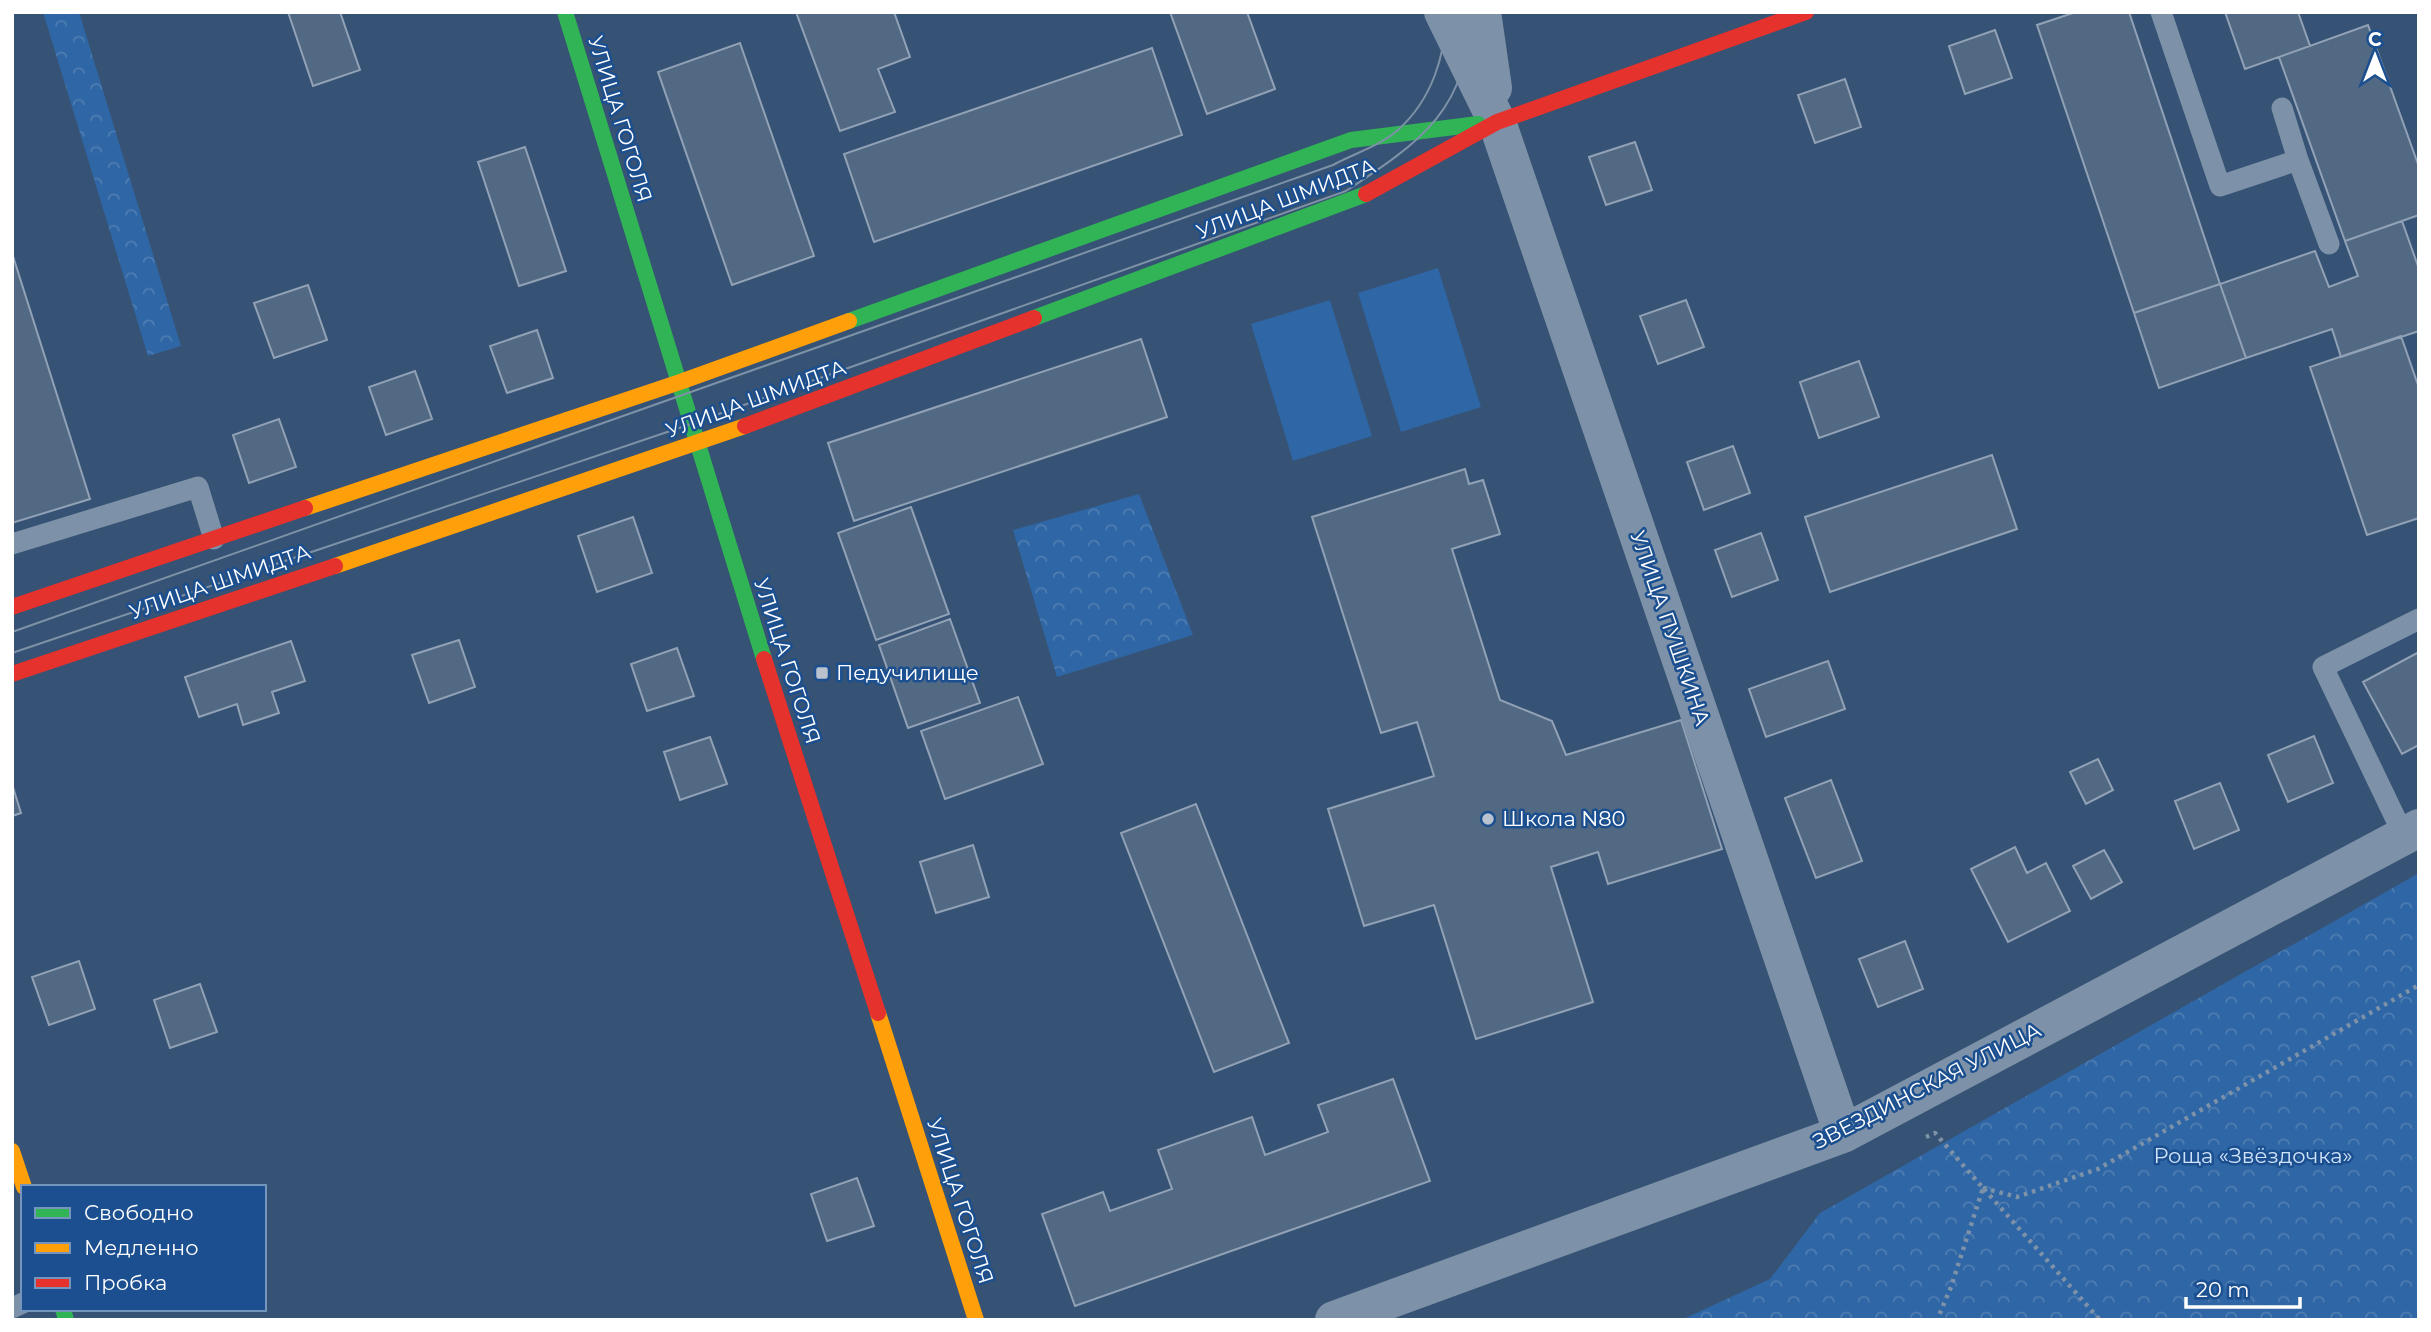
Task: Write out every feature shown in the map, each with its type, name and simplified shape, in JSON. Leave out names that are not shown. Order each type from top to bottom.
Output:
[{"type":"street","name":"УЛИЦА ГОГОЛЯ","points":[[565,12],[697,444],[976,1320]]},
{"type":"street","name":"УЛИЦА ПУШКИНА","points":[[1443,12],[1497,121],[1843,1134]]},
{"type":"street","name":"УЛИЦА ПУШКИНА","points":[[1482,12],[1497,121]]},
{"type":"street","name":"УЛИЦА ШМИДТА","points":[[12,674],[697,444],[1376,190],[1497,121],[1806,12]]},
{"type":"street","name":"УЛИЦА ШМИДТА","points":[[12,607],[680,382],[1351,140],[1497,121]]},
{"type":"street","name":"ЗВЕЗДИНСКАЯ УЛИЦА","points":[[1334,1320],[1843,1134],[2411,832]]},
{"type":"street","points":[[12,1151],[23,1185]]},
{"type":"lane","points":[[2161,12],[2220,186],[2298,160]]},
{"type":"lane","points":[[2281,108],[2329,244]]},
{"type":"lane","points":[[12,544],[198,487],[214,539]]},
{"type":"lane","points":[[2411,832],[2323,667],[2419,620]]},
{"type":"path","points":[[1983,1188],[2017,1197],[2098,1169],[2419,985]]},
{"type":"path","points":[[1922,1138],[1935,1133],[2099,1320]]},
{"type":"path","points":[[1937,1320],[1951,1287],[1983,1188]]},
{"type":"green space","points":[[43,12],[79,12],[181,346],[148,356]]},
{"type":"green space","points":[[1438,268],[1481,407],[1401,432],[1358,293]]},
{"type":"green space","points":[[1330,300],[1372,436],[1293,461],[1251,324]]},
{"type":"green space","points":[[1139,494],[1193,635],[1057,677],[1013,530]]},
{"type":"green space","name":"Роща «Звёздочка»","points":[[2419,873],[2419,1320],[1681,1320],[1770,1279],[1820,1213]]},
{"type":"building","points":[[288,12],[340,12],[360,70],[313,86]]},
{"type":"building","points":[[796,12],[894,12],[910,57],[878,69],[895,112],[840,131]]},
{"type":"building","points":[[1170,12],[1247,12],[1275,89],[1207,114]]},
{"type":"building","points":[[2076,12],[2129,12],[2220,284],[2134,313],[2037,25]]},
{"type":"building","points":[[2225,12],[2298,12],[2310,46],[2245,69]]},
{"type":"building","points":[[2368,25],[2419,167],[2419,215],[2345,241],[2279,57]]},
{"type":"building","points":[[1995,30],[2012,78],[1965,94],[1949,46]]},
{"type":"building","points":[[740,43],[814,256],[732,285],[658,72]]},
{"type":"building","points":[[1152,48],[1182,135],[874,242],[844,154]]},
{"type":"building","points":[[1845,79],[1861,127],[1815,143],[1798,95]]},
{"type":"building","points":[[1635,142],[1652,190],[1606,205],[1589,157]]},
{"type":"building","points":[[525,147],[566,271],[519,286],[478,162]]},
{"type":"building","points":[[2402,221],[2419,269],[2419,331],[2341,357],[2332,329],[2246,358],[2220,284],[2315,251],[2329,287],[2358,276],[2345,241]]},
{"type":"building","points":[[12,253],[90,499],[12,523]]},
{"type":"building","points":[[2220,284],[2246,358],[2159,388],[2134,313]]},
{"type":"building","points":[[308,285],[327,340],[274,358],[254,303]]},
{"type":"building","points":[[1686,300],[1704,347],[1658,364],[1640,316]]},
{"type":"building","points":[[537,330],[553,378],[507,393],[490,346]]},
{"type":"building","points":[[2401,336],[2419,388],[2419,518],[2367,535],[2310,367]]},
{"type":"building","points":[[1141,339],[1167,417],[854,521],[828,443]]},
{"type":"building","points":[[1859,361],[1879,417],[1819,438],[1800,382]]},
{"type":"building","points":[[415,371],[432,419],[386,435],[369,387]]},
{"type":"building","points":[[279,419],[296,467],[249,483],[233,435]]},
{"type":"building","points":[[1733,446],[1750,493],[1704,510],[1687,462]]},
{"type":"building","points":[[1992,455],[2017,529],[1830,592],[1805,517]]},
{"type":"building","points":[[1465,469],[1469,484],[1483,480],[1500,534],[1452,549],[1500,700],[1552,721],[1566,755],[1681,720],[1722,849],[1608,884],[1598,852],[1551,867],[1593,1002],[1476,1039],[1434,905],[1364,926],[1328,809],[1434,776],[1417,722],[1381,733],[1312,517]]},
{"type":"building","points":[[911,507],[949,614],[876,640],[838,533]]},
{"type":"building","points":[[633,517],[652,573],[597,592],[578,536]]},
{"type":"building","points":[[1761,533],[1778,580],[1732,597],[1715,550]]},
{"type":"building","points":[[950,619],[980,703],[908,728],[879,645]]},
{"type":"building","points":[[459,640],[475,687],[429,703],[412,655]]},
{"type":"building","points":[[291,641],[305,681],[272,692],[279,713],[243,725],[237,704],[199,717],[185,677]]},
{"type":"building","points":[[677,648],[694,696],[647,711],[631,664]]},
{"type":"building","points":[[2419,652],[2419,745],[2402,754],[2363,682]]},
{"type":"building","points":[[1828,661],[1845,709],[1766,737],[1749,689]]},
{"type":"building","points":[[1018,697],[1043,764],[945,799],[921,731]]},
{"type":"building","points":[[2314,736],[2333,783],[2288,802],[2268,755]]},
{"type":"building","points":[[710,737],[727,784],[680,800],[664,752]]},
{"type":"building","points":[[2098,759],[2113,790],[2086,804],[2070,772]]},
{"type":"building","points":[[1831,780],[1862,861],[1816,878],[1785,798]]},
{"type":"building","points":[[2220,783],[2239,830],[2194,849],[2175,801]]},
{"type":"building","points":[[12,784],[21,813],[12,816]]},
{"type":"building","points":[[1196,804],[1289,1043],[1214,1072],[1121,833]]},
{"type":"building","points":[[973,845],[989,897],[936,913],[920,862]]},
{"type":"building","points":[[2015,847],[2027,873],[2046,863],[2070,911],[2008,942],[1971,869]]},
{"type":"building","points":[[2104,850],[2122,882],[2091,899],[2073,866]]},
{"type":"building","points":[[1905,941],[1923,989],[1878,1007],[1859,959]]},
{"type":"building","points":[[79,961],[95,1009],[49,1025],[32,977]]},
{"type":"building","points":[[200,984],[217,1032],[170,1048],[154,1000]]},
{"type":"building","points":[[1393,1079],[1430,1181],[1075,1306],[1042,1214],[1103,1192],[1110,1211],[1172,1189],[1158,1150],[1252,1117],[1265,1155],[1328,1132],[1318,1105]]},
{"type":"building","points":[[857,1178],[874,1226],[827,1241],[811,1194]]},
{"type":"tram line","points":[[12,632],[1333,165],[1392,135],[1420,105],[1440,60],[1444,12]]},
{"type":"tram line","points":[[12,653],[682,427],[1346,191],[1396,157],[1417,139],[1435,120],[1450,98],[1461,74],[1466,45],[1467,12]]},
{"type":"traffic: fast","points":[[565,12],[764,659]]},
{"type":"traffic: fast","points":[[849,321],[1351,140],[1478,124]]},
{"type":"traffic: fast","points":[[1034,318],[1366,194]]},
{"type":"traffic: fast","points":[[64,1311],[66,1320]]},
{"type":"traffic: slow","points":[[305,508],[680,382],[849,321]]},
{"type":"traffic: slow","points":[[335,566],[745,426]]},
{"type":"traffic: slow","points":[[878,1013],[976,1320]]},
{"type":"traffic: slow","points":[[12,1151],[23,1185]]},
{"type":"traffic: jam","points":[[1366,194],[1497,122],[1806,12]]},
{"type":"traffic: jam","points":[[745,426],[1034,318]]},
{"type":"traffic: jam","points":[[12,607],[305,508]]},
{"type":"traffic: jam","points":[[12,674],[335,566]]},
{"type":"traffic: jam","points":[[764,659],[878,1013]]},
{"type":"place","name":"Педучилище","points":[[822,673]]},
{"type":"place","name":"Школа N80","points":[[1488,819]]}]
